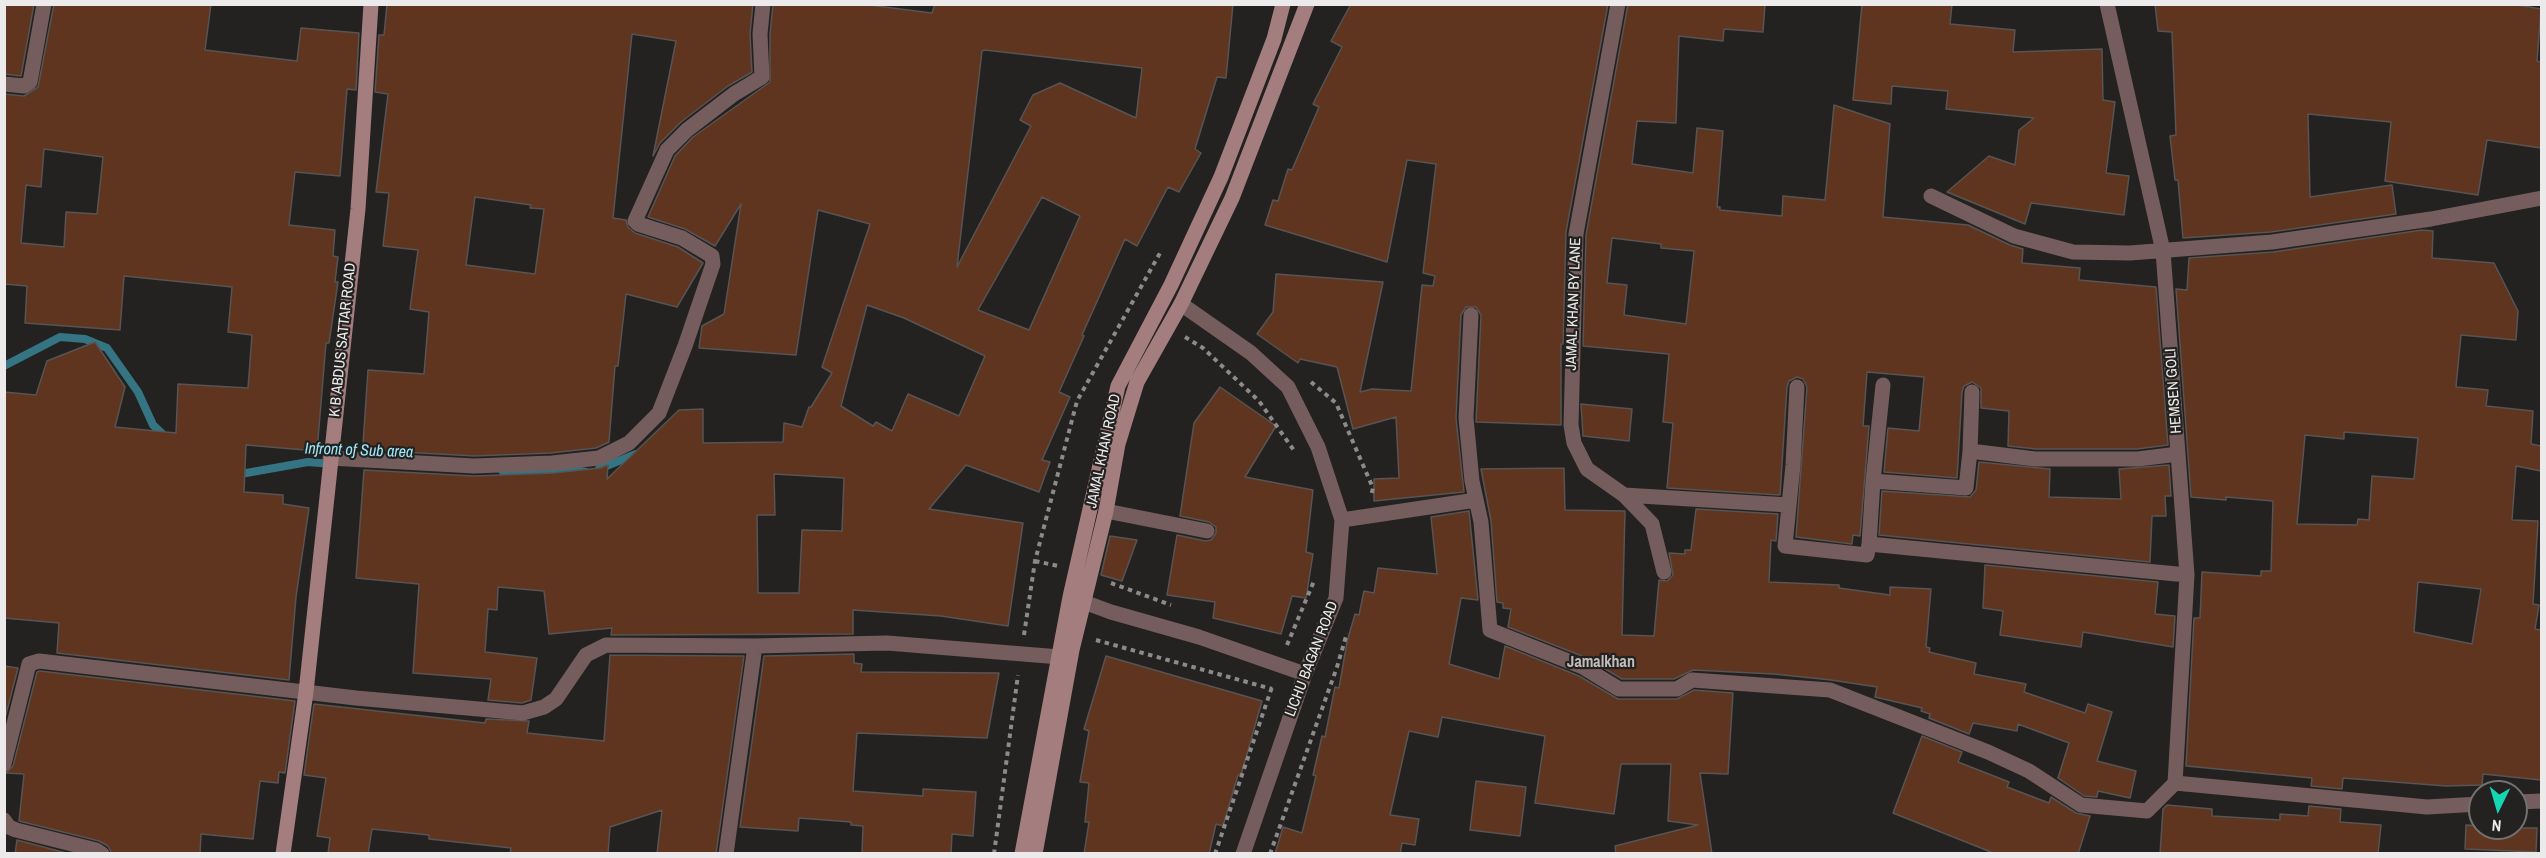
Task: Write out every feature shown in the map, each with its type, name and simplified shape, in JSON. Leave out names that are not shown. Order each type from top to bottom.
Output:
[{"type":"main road","name":"K B ABDUS SATTAR ROAD","points":[[283,854],[306,692],[357,209],[371,4]]},
{"type":"main road","name":"JAMAL KHAN ROAD","points":[[1022,854],[1060,657],[1077,600],[1118,386],[1171,285],[1221,177],[1274,39],[1283,4]]},
{"type":"main road","points":[[1035,854],[1072,650],[1077,600],[1106,512],[1118,444],[1137,382],[1181,304],[1232,198],[1307,4]]},
{"type":"street","points":[[4,84],[24,86],[30,82],[44,4]]},
{"type":"street","points":[[330,458],[474,466],[552,463],[599,458],[629,443],[659,413],[713,264],[712,256],[682,238],[635,221],[667,150],[687,129],[762,76],[760,34],[763,4]]},
{"type":"street","name":"JAMAL KHAN BY LANE","points":[[1618,4],[1576,234],[1571,425],[1574,443],[1587,469],[1624,495],[1652,524],[1664,572]]},
{"type":"street","name":"HEMSEN GOLI","points":[[2107,4],[2163,251],[2187,575],[2175,783]]},
{"type":"street","points":[[1931,196],[2014,237],[2073,252],[2163,251],[2272,242],[2431,219],[2541,198]]},
{"type":"street","name":"LICHU BAGAN ROAD","points":[[1181,304],[1251,353],[1288,387],[1318,447],[1342,520],[1336,598],[1305,674],[1243,854]]},
{"type":"street","points":[[1471,315],[1466,418],[1484,546],[1490,630],[1583,667],[1619,689],[1677,689],[1692,680],[1830,690],[1988,752],[2029,771],[2081,805],[2147,811],[2175,783],[2427,807],[2468,805]]},
{"type":"street","points":[[1797,387],[1785,546],[1866,555],[1869,544],[1883,385]]},
{"type":"street","points":[[1873,481],[1966,488],[1972,392]]},
{"type":"street","points":[[1970,451],[2035,459],[2138,459],[2178,454]]},
{"type":"street","points":[[1624,495],[1789,505]]},
{"type":"street","points":[[1342,520],[1476,500]]},
{"type":"street","points":[[1106,512],[1207,531]]},
{"type":"street","points":[[1869,544],[2187,575]]},
{"type":"street","points":[[1077,600],[1199,637],[1305,674]]},
{"type":"street","points":[[4,764],[29,664],[34,661],[306,692],[524,713],[544,707],[556,699],[586,655],[606,645],[755,646],[887,643],[1060,657]]},
{"type":"street","points":[[726,854],[755,646]]},
{"type":"street","points":[[4,820],[9,827],[16,830],[96,850],[102,854]]},
{"type":"path","points":[[1130,306],[1152,318]]},
{"type":"path","points":[[1169,327],[1203,348],[1259,401],[1299,459]]},
{"type":"path","points":[[1215,854],[1280,665],[1317,575]]},
{"type":"path","points":[[1095,639],[1272,689]]},
{"type":"path","points":[[994,854],[1021,654]]},
{"type":"building","points":[[4,4],[34,4],[21,76],[4,74]]},
{"type":"building","points":[[54,4],[211,4],[205,50],[297,61],[301,28],[359,33],[356,90],[347,89],[340,176],[295,172],[289,225],[335,230],[333,256],[338,257],[335,282],[338,282],[329,343],[326,343],[317,451],[246,445],[244,492],[283,495],[283,504],[309,508],[296,597],[289,680],[57,653],[59,623],[4,618],[4,392],[36,395],[47,361],[95,342],[125,387],[115,427],[176,433],[178,384],[248,388],[252,335],[228,332],[232,287],[124,276],[120,330],[25,323],[27,286],[4,284],[4,94],[24,96],[38,87]],"holes":[[[44,149],[103,157],[97,214],[66,212],[64,247],[21,243],[26,185],[41,187]]]},
{"type":"building","points":[[387,4],[753,4],[750,34],[752,72],[728,86],[681,122],[660,143],[653,156],[676,41],[632,34],[613,218],[626,220],[628,227],[635,233],[678,247],[703,263],[677,307],[626,294],[618,366],[615,366],[609,442],[596,448],[551,453],[474,456],[366,450],[366,444],[363,444],[368,370],[424,374],[429,312],[410,309],[418,250],[383,246],[389,193],[376,192],[388,94],[375,92],[379,35],[384,35]],"holes":[[[475,197],[531,205],[530,208],[544,209],[535,274],[466,265]]]},
{"type":"building","points":[[773,4],[861,4],[932,13],[935,4],[1233,4],[1226,78],[1217,77],[1195,149],[1201,153],[1179,192],[1168,187],[1137,246],[1125,239],[1059,392],[1070,397],[1042,460],[1050,462],[1039,492],[966,465],[929,509],[1023,523],[1008,626],[941,616],[853,610],[853,634],[611,635],[612,628],[549,634],[544,591],[498,587],[497,610],[488,609],[485,652],[537,658],[531,700],[522,703],[488,700],[491,679],[413,673],[419,584],[356,578],[364,470],[474,476],[553,473],[600,468],[608,465],[607,479],[679,410],[703,409],[703,443],[783,442],[784,423],[802,427],[809,407],[832,373],[822,367],[870,224],[818,210],[796,355],[699,348],[702,326],[724,314],[741,204],[715,246],[685,229],[648,217],[675,156],[693,137],[770,82],[770,34]],"holes":[[[982,51],[1142,68],[1136,118],[1060,83],[1033,95],[1020,120],[1031,126],[957,267]],[[1042,197],[1080,216],[1029,330],[978,310]],[[867,305],[904,318],[985,356],[959,416],[908,394],[892,431],[876,422],[873,426],[841,406]],[[774,474],[844,478],[842,531],[802,530],[799,593],[758,593],[757,515],[775,515]]]},
{"type":"building","points":[[1351,4],[1608,4],[1566,232],[1563,344],[1561,344],[1561,425],[1476,422],[1481,315],[1476,307],[1466,307],[1461,315],[1456,418],[1464,492],[1374,501],[1374,479],[1399,478],[1396,417],[1353,429],[1337,367],[1300,359],[1298,363],[1257,334],[1273,312],[1276,274],[1383,282],[1360,392],[1372,389],[1411,391],[1422,285],[1433,286],[1435,276],[1423,273],[1436,164],[1407,160],[1387,262],[1265,225],[1273,200],[1278,201],[1288,169],[1292,170],[1319,107],[1313,104],[1342,47],[1331,41]]},
{"type":"building","points":[[1628,4],[1765,4],[1763,32],[1724,29],[1723,41],[1679,36],[1676,123],[1637,121],[1632,164],[1693,173],[1697,128],[1723,131],[1717,207],[1720,207],[1720,210],[1782,216],[1783,196],[1825,200],[1834,105],[1890,124],[1883,217],[1968,225],[2023,249],[2022,263],[2080,268],[2079,280],[2156,287],[2168,445],[2137,449],[2036,449],[2008,446],[2009,411],[1981,408],[1981,388],[1972,382],[1964,386],[1962,392],[1957,478],[1884,472],[1888,428],[1919,431],[1924,377],[1867,372],[1863,426],[1869,426],[1860,536],[1853,535],[1852,544],[1796,537],[1807,387],[1803,379],[1797,377],[1789,381],[1787,387],[1780,495],[1667,488],[1673,423],[1663,422],[1669,354],[1583,346],[1586,235]],"holes":[[[1612,238],[1661,244],[1661,248],[1694,251],[1686,324],[1624,315],[1627,285],[1607,283]]]},
{"type":"building","points":[[1862,4],[1952,4],[1950,24],[2015,30],[2013,52],[2102,49],[2103,100],[2115,102],[2106,173],[2129,176],[2124,215],[2031,203],[2025,224],[1947,192],[1989,156],[2015,165],[2019,130],[2034,118],[1946,109],[1948,91],[1892,86],[1891,104],[1853,100]]},
{"type":"building","points":[[2155,4],[2512,4],[2541,9],[2537,61],[2541,62],[2541,148],[2487,140],[2478,195],[2385,181],[2391,122],[2308,114],[2310,197],[2392,185],[2396,214],[2271,232],[2183,238],[2178,180],[2175,180],[2170,136],[2176,135],[2172,32],[2158,31]]},
{"type":"building","points":[[2422,230],[2433,231],[2432,258],[2494,263],[2518,311],[2516,340],[2461,335],[2456,387],[2488,390],[2486,406],[2533,411],[2531,444],[2541,446],[2541,471],[2516,466],[2512,520],[2538,521],[2533,604],[2539,605],[2535,629],[2541,630],[2541,780],[2483,774],[2482,780],[2468,780],[2468,785],[2446,786],[2343,778],[2342,789],[2311,786],[2312,778],[2186,766],[2194,618],[2200,618],[2202,572],[2261,576],[2261,571],[2271,571],[2273,501],[2191,497],[2176,289],[2187,290],[2189,258],[2273,252]],"holes":[[[2344,432],[2418,438],[2414,479],[2372,476],[2369,520],[2358,519],[2357,525],[2297,524],[2305,435],[2344,439]],[[2418,582],[2481,589],[2472,644],[2414,632]]]},
{"type":"building","points":[[1220,387],[1276,426],[1245,477],[1313,490],[1306,552],[1313,554],[1306,598],[1292,596],[1281,634],[1213,618],[1215,602],[1167,595],[1177,535],[1206,541],[1211,540],[1216,533],[1216,527],[1209,522],[1180,516],[1194,423]]},
{"type":"building","points":[[1581,404],[1632,409],[1629,441],[1583,436]]},
{"type":"building","points":[[1979,462],[2050,469],[2049,497],[2121,499],[2119,469],[2169,465],[2171,496],[2165,496],[2166,516],[2152,516],[2150,562],[1879,535],[1882,491],[1970,497],[1976,490]]},
{"type":"building","points":[[1564,468],[1565,510],[1625,511],[1622,635],[1654,636],[1659,580],[1667,581],[1673,575],[1669,553],[1685,554],[1685,550],[1691,550],[1696,509],[1778,514],[1776,541],[1771,540],[1769,582],[1839,585],[1839,588],[1890,595],[1890,587],[1931,589],[1926,647],[1930,648],[1929,652],[1976,663],[1974,674],[2026,684],[2024,692],[2085,713],[2088,704],[2112,712],[2097,761],[2136,771],[2130,798],[2098,791],[2097,797],[2084,796],[2058,778],[2069,743],[2018,724],[2017,731],[1973,723],[1969,734],[1929,718],[1930,714],[1921,711],[1922,708],[1875,697],[1877,687],[1831,680],[1774,674],[1693,670],[1674,679],[1622,679],[1587,658],[1508,627],[1511,609],[1503,608],[1503,603],[1497,602],[1491,521],[1481,469]]},
{"type":"building","points":[[1469,511],[1478,600],[1461,598],[1449,664],[1499,679],[1505,646],[1579,676],[1618,699],[1677,699],[1694,690],[1733,693],[1728,774],[1700,773],[1712,854],[1616,854],[1615,846],[1698,825],[1668,821],[1671,764],[1621,764],[1614,814],[1535,803],[1545,736],[1442,717],[1438,737],[1409,731],[1390,815],[1419,819],[1415,845],[1402,843],[1400,854],[1275,854],[1283,827],[1302,833],[1316,776],[1313,775],[1322,736],[1325,737],[1335,687],[1339,688],[1347,642],[1355,614],[1359,615],[1364,591],[1374,593],[1378,568],[1437,574],[1431,517]]},
{"type":"building","points":[[1110,536],[1137,540],[1122,581],[1101,575]]},
{"type":"building","points":[[1985,565],[2158,582],[2155,614],[2175,616],[2173,647],[2083,632],[2081,647],[2000,635],[2003,611],[1983,608]]},
{"type":"building","points":[[854,654],[854,663],[862,664],[861,672],[999,673],[987,738],[857,733],[853,791],[923,796],[923,789],[976,792],[973,836],[952,834],[951,854],[862,854],[863,826],[851,825],[851,822],[799,818],[798,831],[740,827],[764,656]]},
{"type":"building","points":[[610,655],[744,656],[716,854],[657,854],[662,810],[610,827],[608,854],[510,854],[511,848],[429,839],[429,835],[372,829],[368,854],[328,854],[330,838],[317,836],[326,778],[304,775],[314,704],[485,723],[486,719],[529,721],[527,733],[604,741]]},
{"type":"building","points":[[1106,656],[1262,701],[1241,775],[1238,775],[1223,826],[1216,824],[1209,854],[1084,854],[1089,822],[1085,822],[1089,783],[1080,782],[1089,731],[1084,729]]},
{"type":"building","points":[[4,666],[18,668],[4,722]]},
{"type":"building","points":[[37,672],[295,701],[285,773],[279,772],[278,783],[260,781],[253,839],[201,834],[200,854],[112,854],[108,846],[99,841],[19,821],[24,774],[6,773],[13,766]]},
{"type":"building","points":[[1922,736],[1962,752],[1958,762],[2009,782],[2007,787],[2049,803],[2051,797],[2076,813],[2090,816],[2078,854],[1996,854],[1893,813]]},
{"type":"building","points":[[1476,781],[1526,787],[1520,836],[1470,830]]},
{"type":"building","points":[[2167,805],[2212,809],[2212,816],[2280,820],[2280,814],[2308,816],[2309,806],[2341,809],[2340,822],[2381,825],[2378,854],[2160,854],[2163,809]]},
{"type":"building","points":[[2466,825],[2468,825],[2468,840],[2528,840],[2528,828],[2537,828],[2536,852],[2465,849]]},
{"type":"building","points":[[17,840],[70,854],[15,854]]},
{"type":"waterway","name":"Infront of Sub area","points":[[4,366],[60,337],[85,339],[107,348],[138,392],[153,425],[168,439]]},
{"type":"waterway","name":"Infront of Sub area","points":[[599,469],[636,454]]},
{"type":"waterway","name":"Infront of Sub area","points":[[235,475],[308,462],[332,464]]},
{"type":"waterway","name":"Infront of Sub area","points":[[503,472],[574,470],[586,472]]},
{"type":"district","name":"Jamalkhan","points":[[1601,663]]}]
